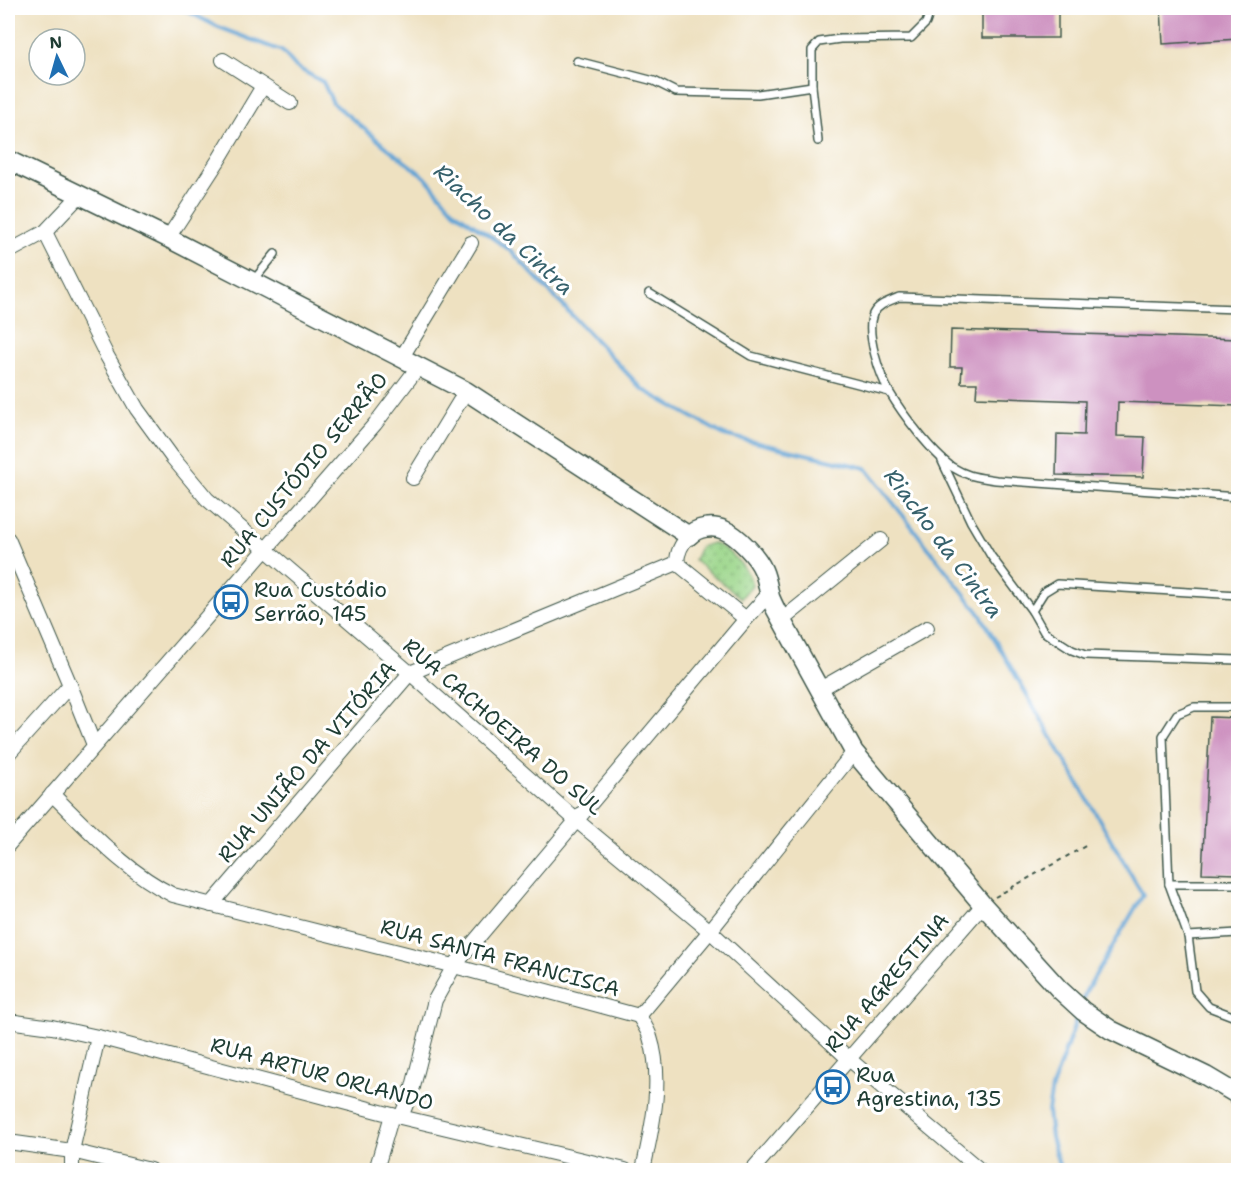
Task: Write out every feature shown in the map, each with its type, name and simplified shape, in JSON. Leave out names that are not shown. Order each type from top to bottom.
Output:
[{"type":"street","points":[[223,60],[290,103]]},
{"type":"street","points":[[168,238],[263,86]]},
{"type":"street","points":[[8,160],[168,238],[466,391],[689,536]]},
{"type":"street","points":[[8,252],[45,232],[80,195]]},
{"type":"street","name":"RUA CACHOEIRA DO SUL","points":[[45,232],[107,356],[137,409],[172,457],[207,499],[410,673],[576,820],[710,932],[849,1059],[980,1170]]},
{"type":"street","points":[[402,357],[471,243]]},
{"type":"street","name":"RUA CUSTÓDIO SERRÃO","points":[[8,844],[375,424],[419,366]]},
{"type":"street","points":[[413,478],[466,391]]},
{"type":"street","points":[[746,619],[677,563],[683,541],[692,532],[704,528],[723,530],[751,551],[763,568],[776,610],[854,752],[982,904],[1059,989],[1111,1030],[1206,1076],[1239,1095]]},
{"type":"street","points":[[8,539],[94,745]]},
{"type":"street","points":[[782,620],[881,540]]},
{"type":"street","name":"RUA UNIÃO DA VITÓRIA","points":[[210,905],[410,673],[677,563]]},
{"type":"street","points":[[376,1170],[396,1116],[413,1087],[435,1000],[454,966],[770,593]]},
{"type":"street","points":[[820,689],[927,628]]},
{"type":"street","points":[[8,754],[70,685]]},
{"type":"street","name":"RUA SANTA FRANCISCA","points":[[52,794],[117,857],[156,887],[173,895],[454,966],[639,1016],[710,932],[854,752]]},
{"type":"street","name":"RUA AGRESTINA","points":[[752,1170],[982,904]]},
{"type":"street","points":[[639,1016],[650,1035],[657,1099],[643,1170]]},
{"type":"street","name":"RUA ARTUR ORLANDO","points":[[8,1021],[98,1037],[396,1116],[626,1170]]},
{"type":"street","points":[[72,1170],[72,1151],[98,1037]]},
{"type":"street","points":[[8,1142],[72,1151],[150,1170]]},
{"type":"lane","points":[[818,141],[812,86],[812,50],[819,42],[840,39],[911,38],[926,23],[931,8]]},
{"type":"lane","points":[[577,62],[654,81],[676,92],[758,94],[812,86]]},
{"type":"lane","points":[[253,282],[275,254]]},
{"type":"lane","points":[[650,293],[751,356],[889,392]]},
{"type":"lane","points":[[1239,309],[899,297],[878,308],[873,316],[870,334],[889,392],[941,458],[971,522],[991,556],[1032,611],[1044,632],[1072,650],[1085,655],[1239,660]]},
{"type":"lane","points":[[941,458],[967,476],[1239,497]]},
{"type":"lane","points":[[1032,611],[1044,591],[1057,584],[1239,595]]},
{"type":"lane","points":[[1239,707],[1194,707],[1178,714],[1163,736],[1168,884],[1188,936],[1195,991],[1209,1007],[1239,1017]]},
{"type":"lane","points":[[1168,884],[1239,884]]},
{"type":"lane","points":[[1188,936],[1239,933]]},
{"type":"path","points":[[982,904],[1087,845]]},
{"type":"green space","points":[[712,543],[731,554],[747,573],[752,585],[741,598],[694,560],[700,547]]},
{"type":"building","points":[[982,8],[1058,8],[1058,38],[982,38]]},
{"type":"building","points":[[1161,8],[1238,8],[1238,39],[1163,44]]},
{"type":"building","points":[[951,330],[1238,339],[1238,406],[1118,402],[1117,436],[1145,437],[1143,477],[1056,475],[1057,434],[1084,435],[1085,401],[976,397],[977,383],[961,383],[962,367],[950,367]]},
{"type":"building","points":[[1210,717],[1238,718],[1238,874],[1202,873]]},
{"type":"waterway","name":"Riacho da Cintra","points":[[181,8],[218,27],[282,51],[296,67],[323,82],[333,103],[425,177],[454,211],[510,250],[642,389],[724,435],[866,468],[980,614],[1143,895],[1086,991],[1082,1002]]},
{"type":"waterway","name":"Riacho da Cintra","points":[[1063,1170],[1059,1165],[1051,1137],[1048,1111],[1052,1088],[1078,1015]]},
{"type":"place","name":"Rua Custódio Serrão, 145","points":[[231,602]]},
{"type":"place","name":"Rua Agrestina, 135","points":[[833,1087]]}]
